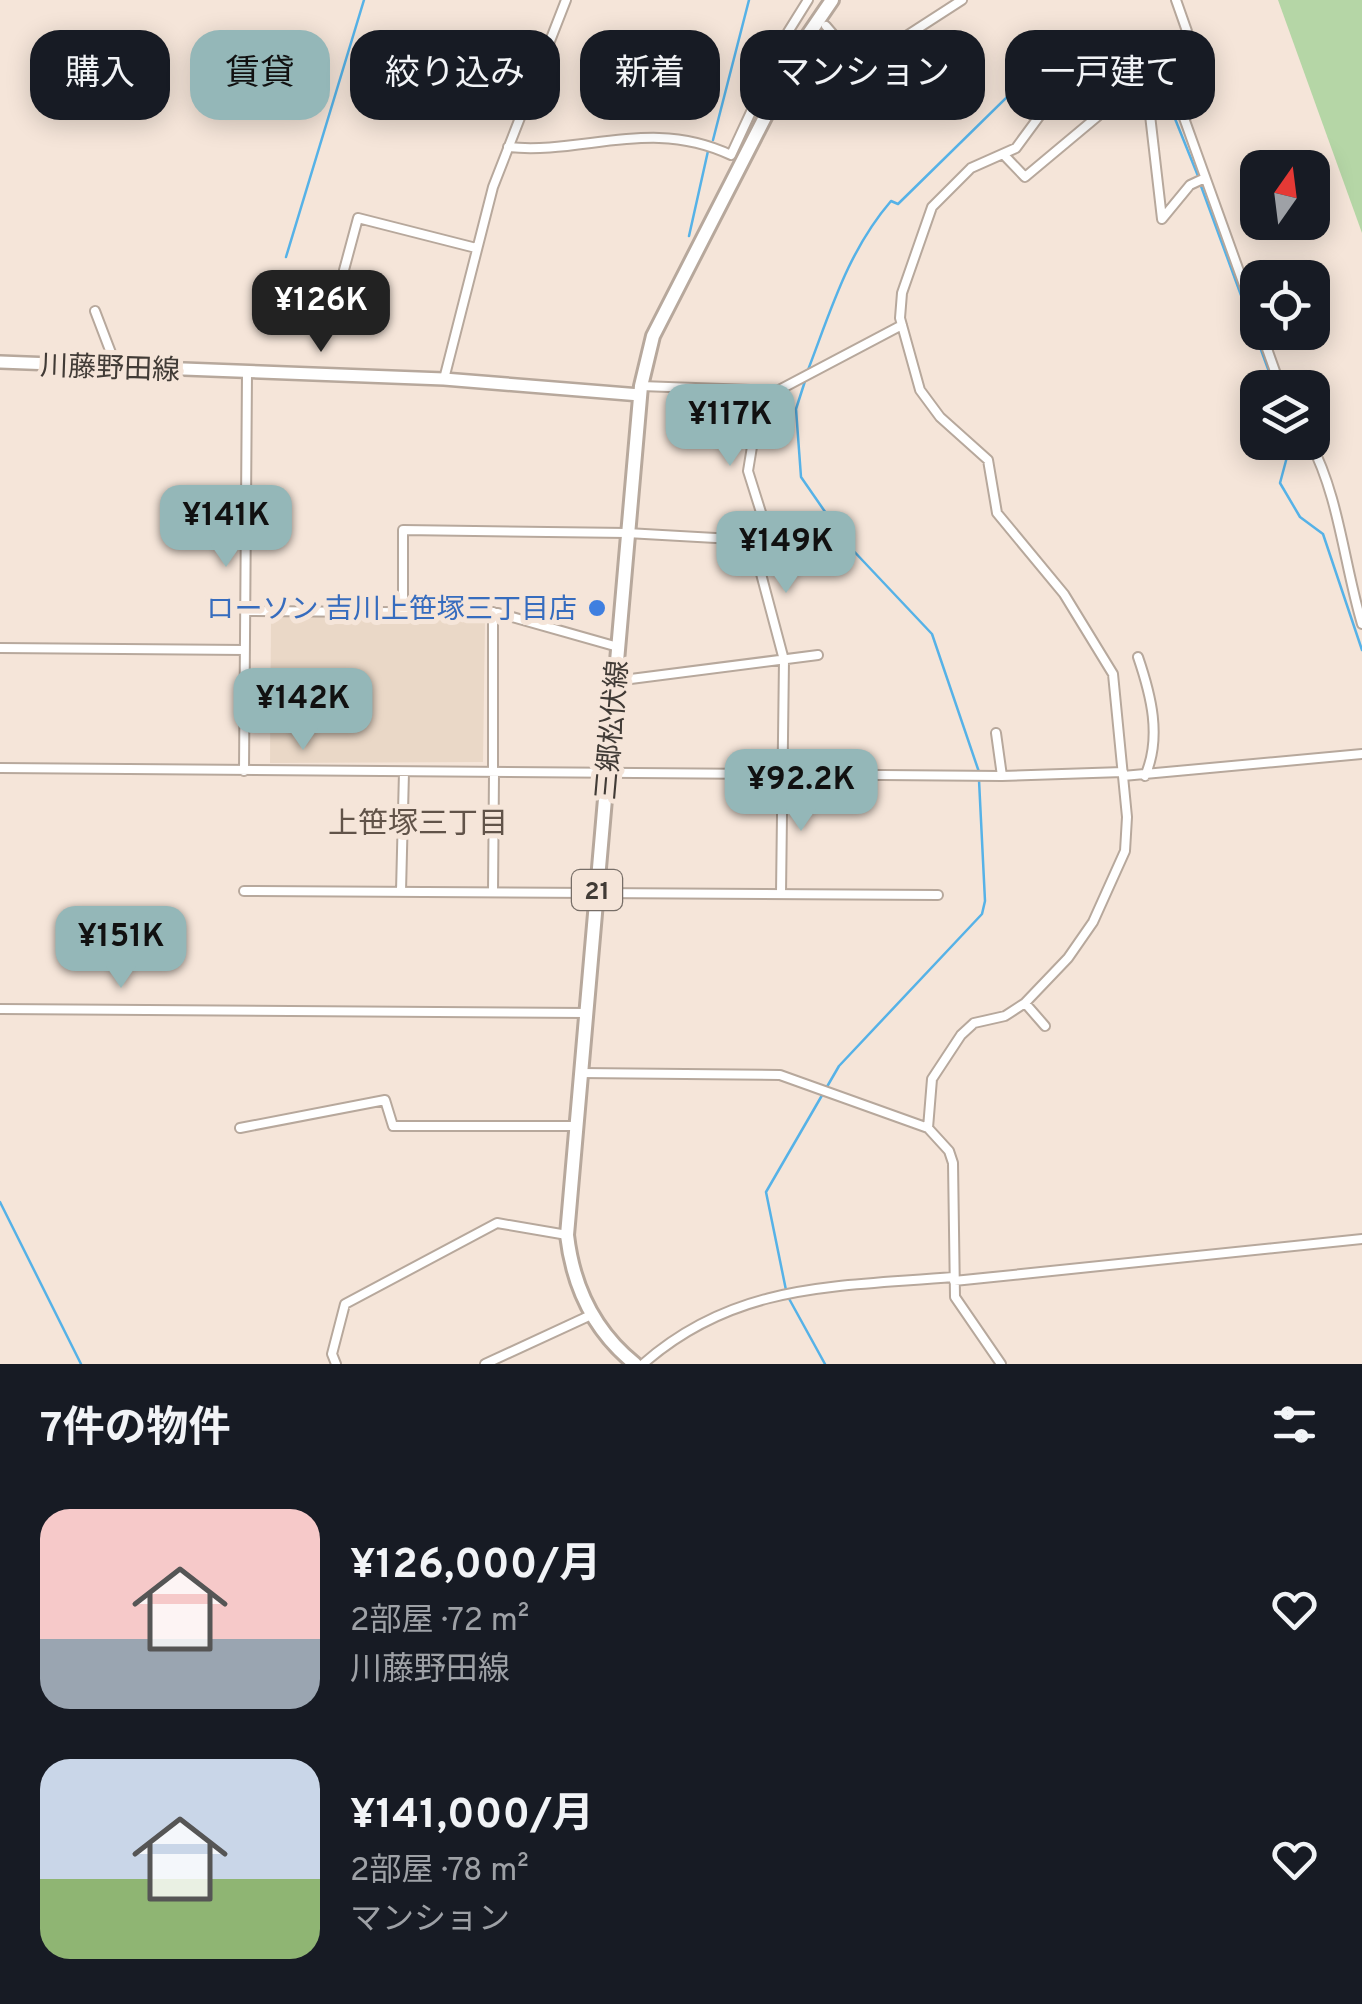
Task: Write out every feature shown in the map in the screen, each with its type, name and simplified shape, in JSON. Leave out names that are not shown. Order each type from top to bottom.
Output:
[{"type":"main road","name":"三郷松伏線","points":[[635,1364],[591,1315],[576,1282],[567,1235],[640,390],[664,314],[804,41],[832,0]]},
{"type":"main road","name":"川藤野田線","points":[[0,362],[640,390]]},
{"type":"street","points":[[444,379],[476,248],[508,147],[566,0]]},
{"type":"street","points":[[918,30],[962,0]]},
{"type":"street","points":[[1176,0],[1188,30]]},
{"type":"street","points":[[508,147],[634,137],[704,144],[730,155],[807,4]]},
{"type":"street","points":[[826,26],[829,30]]},
{"type":"street","points":[[928,1128],[932,1079],[960,1034],[974,1023],[1005,1016],[1026,1003],[1068,958],[1109,892],[1127,840],[1112,674],[1064,594],[997,513],[988,460],[940,417],[920,390],[902,324],[902,293],[932,207],[972,168],[1026,140],[1038,120]]},
{"type":"street","points":[[1003,154],[1025,177],[1093,120]]},
{"type":"street","points":[[1148,120],[1162,219],[1190,185],[1205,178]]},
{"type":"street","points":[[1186,120],[1240,274]]},
{"type":"street","points":[[344,270],[358,218],[476,248]]},
{"type":"street","points":[[95,311],[116,366]]},
{"type":"street","points":[[640,390],[761,392],[793,386],[871,338],[902,324]]},
{"type":"street","points":[[244,771],[247,373]]},
{"type":"street","points":[[404,612],[404,530],[627,533],[770,542],[748,472],[761,392]]},
{"type":"street","points":[[1317,460],[1333,498],[1342,554],[1362,624]]},
{"type":"street","points":[[752,540],[784,660],[781,893]]},
{"type":"street","points":[[245,611],[493,612],[618,647]]},
{"type":"street","points":[[493,612],[493,892]]},
{"type":"street","points":[[0,648],[245,650]]},
{"type":"street","points":[[615,681],[818,655]]},
{"type":"street","points":[[1138,656],[1154,704],[1145,776]]},
{"type":"street","points":[[996,733],[1002,776]]},
{"type":"street","points":[[0,768],[1145,776],[1362,754]]},
{"type":"street","points":[[401,891],[404,772]]},
{"type":"street","points":[[244,892],[938,895]]},
{"type":"street","points":[[1026,1003],[1043,1024]]},
{"type":"street","points":[[0,1009],[586,1014]]},
{"type":"street","points":[[580,1073],[780,1075],[928,1128],[949,1150],[953,1163],[953,1279],[960,1310],[1000,1364]]},
{"type":"street","points":[[240,1128],[385,1100],[393,1126],[576,1126]]},
{"type":"street","points":[[336,1364],[332,1354],[345,1304],[396,1274],[497,1223],[567,1235]]},
{"type":"street","points":[[643,1364],[670,1341],[742,1303],[789,1290],[982,1280],[1362,1239]]},
{"type":"street","points":[[485,1364],[591,1315]]},
{"type":"shaded area","points":[[271,615],[485,619],[483,762],[270,763]]},
{"type":"green space","points":[[1278,0],[1362,0],[1362,233]]},
{"type":"waterway","points":[[286,257],[364,0]]},
{"type":"waterway","points":[[713,140],[749,0]]},
{"type":"waterway","points":[[808,370],[852,261],[876,220],[891,201],[898,204],[1005,99]]},
{"type":"waterway","points":[[1176,120],[1198,176]]},
{"type":"waterway","points":[[689,236],[708,151]]},
{"type":"waterway","points":[[1201,186],[1268,370]]},
{"type":"waterway","points":[[806,378],[796,409],[801,477],[848,545],[932,634],[979,772]]},
{"type":"waterway","points":[[1286,460],[1280,483],[1300,517],[1323,534],[1362,650]]},
{"type":"waterway","points":[[825,1364],[787,1295],[766,1192],[839,1066],[982,914],[985,901],[979,780]]},
{"type":"waterway","points":[[0,1202],[81,1364]]},
{"type":"place","name":"ローソン 吉川上笹塚三丁目店","points":[[597,608]]},
{"type":"district","name":"上笹塚三丁目","points":[[418,823]]}]
